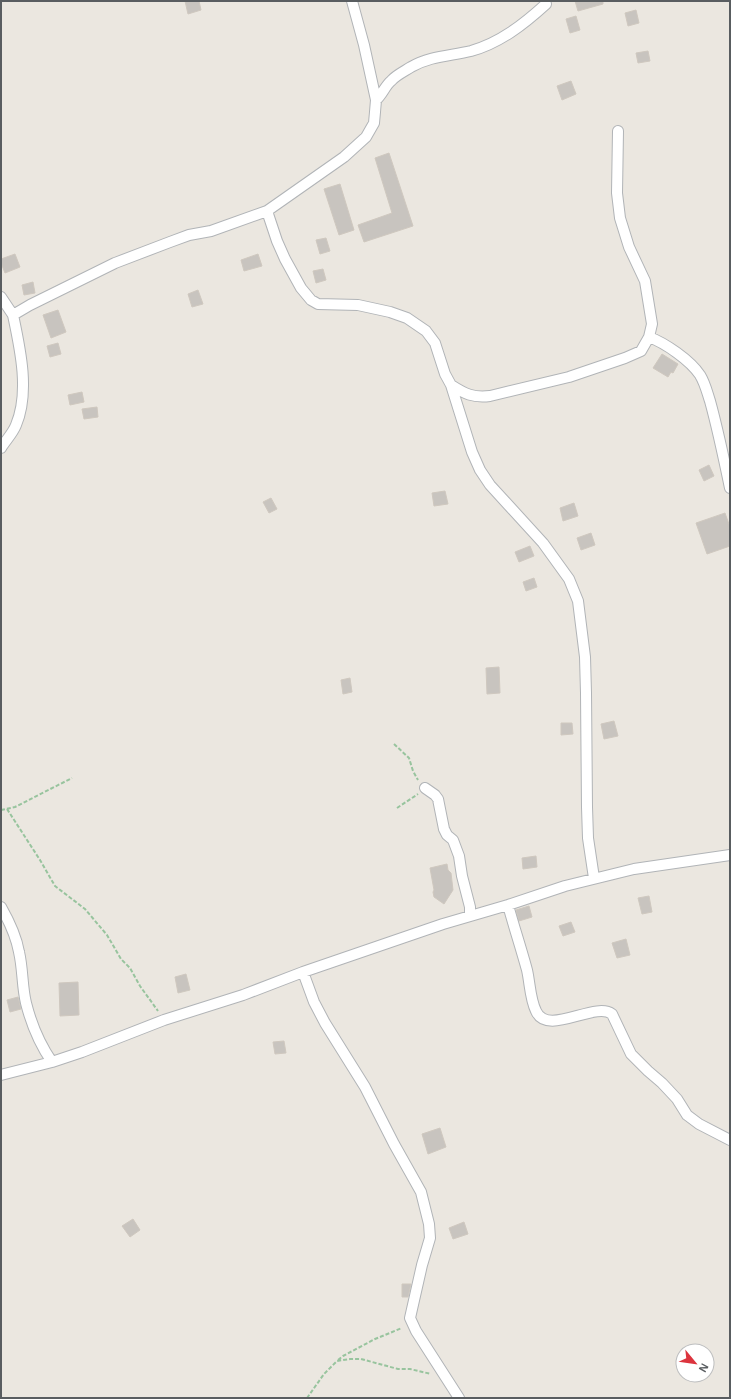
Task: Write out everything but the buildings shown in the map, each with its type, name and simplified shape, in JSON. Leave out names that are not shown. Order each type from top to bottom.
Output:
[{"type":"street","points":[[13,315],[30,305],[121,261],[189,235],[210,231],[267,211],[344,157],[366,137],[374,123],[376,100],[364,45],[352,1]]},
{"type":"street","points":[[376,100],[390,81],[412,67],[426,60],[470,51],[490,44],[527,21],[546,4]]},
{"type":"street","points":[[371,77],[377,81],[390,81]]},
{"type":"street","points":[[450,385],[460,391],[478,397],[506,393],[569,377],[625,358],[641,350],[649,337],[652,324],[645,281],[629,247],[620,218],[617,193],[618,131]]},
{"type":"street","points":[[267,211],[285,259],[301,288],[311,300],[318,304],[358,305],[390,312],[408,318],[426,331],[435,343],[462,423],[480,470],[490,485],[543,543],[569,579],[578,601],[585,657],[588,838],[594,878]]},
{"type":"street","points":[[1,297],[13,315],[21,359],[22,386],[22,407],[16,426],[1,448]]},
{"type":"street","points":[[649,337],[660,342],[694,367],[704,381],[714,415],[730,488]]},
{"type":"street","points":[[425,788],[438,799],[444,829],[447,835],[453,840],[458,851],[462,876],[470,906],[470,916]]},
{"type":"street","points":[[1,1075],[52,1062],[104,1044],[164,1020],[243,995],[304,972],[470,916],[565,886],[634,869],[730,855]]},
{"type":"street","points":[[508,905],[527,970],[536,1012],[540,1018],[546,1020],[560,1020],[600,1011],[608,1011],[612,1014],[631,1054],[677,1099],[687,1115],[699,1124],[730,1140]]},
{"type":"street","points":[[1,907],[11,924],[19,952],[26,1003],[38,1036],[52,1062]]},
{"type":"street","points":[[304,972],[314,1002],[325,1023],[368,1094],[420,1192],[429,1224],[430,1238],[410,1318],[413,1327],[459,1398]]},
{"type":"path","points":[[394,744],[409,758],[416,776],[425,788],[397,808]]},
{"type":"path","points":[[1,810],[15,807],[72,778]]},
{"type":"path","points":[[7,809],[55,886],[85,909],[107,935],[121,959],[130,968],[140,986],[164,1020]]},
{"type":"path","points":[[307,1398],[324,1374],[343,1356],[375,1339],[405,1328],[413,1327]]},
{"type":"path","points":[[337,1361],[350,1358],[361,1359],[398,1369],[410,1369],[446,1376]]}]
